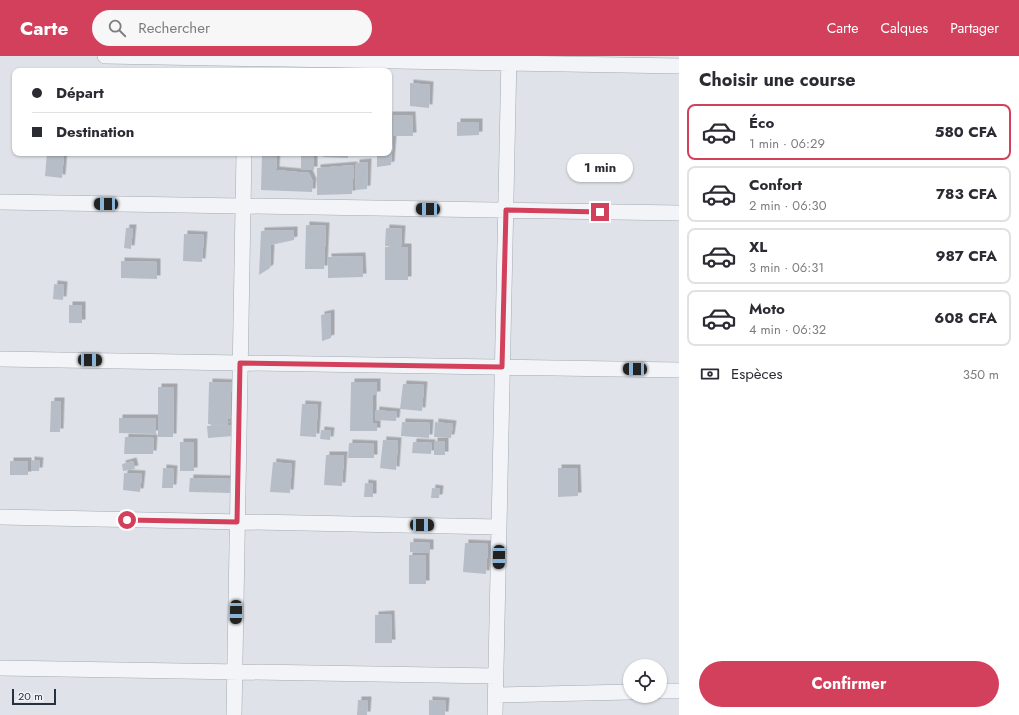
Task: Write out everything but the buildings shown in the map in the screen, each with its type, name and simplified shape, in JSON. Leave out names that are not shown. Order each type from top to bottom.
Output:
[{"type":"street","points":[[105,56],[246,62],[509,60],[679,66]]},
{"type":"street","points":[[495,715],[509,60]]},
{"type":"street","points":[[234,715],[244,156]]},
{"type":"street","points":[[0,202],[679,213]]},
{"type":"street","points":[[0,359],[679,370]]},
{"type":"street","points":[[0,517],[499,527]]},
{"type":"street","points":[[0,668],[496,676]]},
{"type":"street","points":[[667,691],[679,691]]},
{"type":"street","points":[[496,695],[623,692]]},
{"type":"route","points":[[127,520],[237,522],[240,363],[502,367],[506,210],[600,212]]}]
